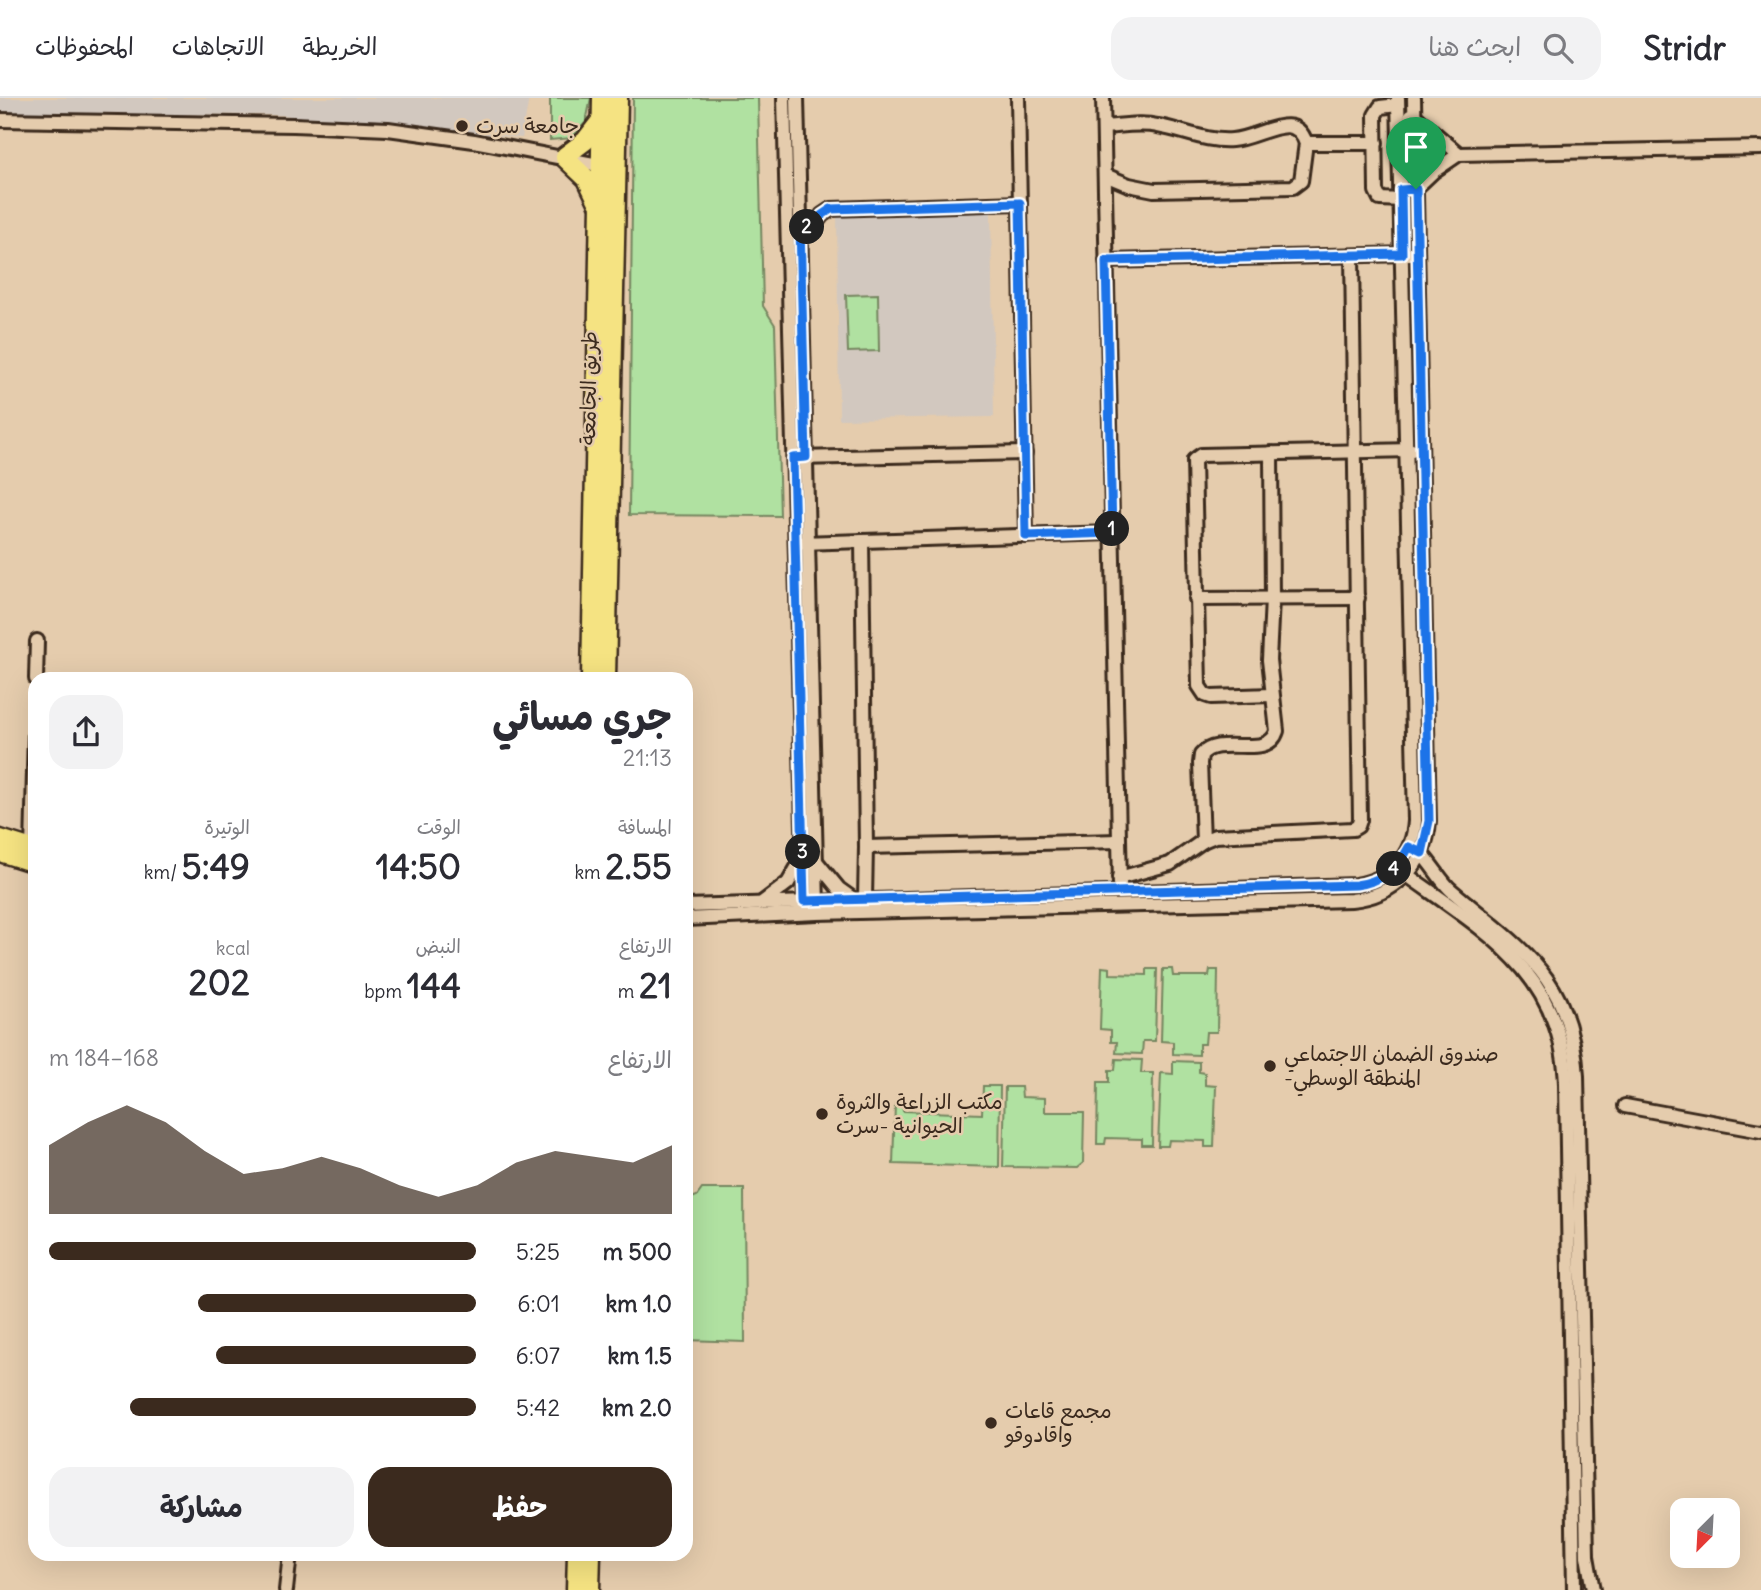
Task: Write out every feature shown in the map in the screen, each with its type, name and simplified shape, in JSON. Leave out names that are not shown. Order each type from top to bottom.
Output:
[{"type":"highway","name":"طريق الجامعة","points":[[591,672],[603,490],[609,163],[602,119],[602,98]]},
{"type":"highway","name":"طريق الجامعة","points":[[607,672],[600,208],[618,98]]},
{"type":"highway","points":[[600,208],[587,179],[561,156],[585,141],[602,119]]},
{"type":"highway","points":[[578,1561],[583,1583]]},
{"type":"highway","points":[[583,1583],[589,1561]]},
{"type":"main road","points":[[0,838],[28,851]]},
{"type":"main road","points":[[0,853],[28,854]]},
{"type":"street","points":[[784,98],[794,227]]},
{"type":"street","points":[[797,98],[794,227],[811,907]]},
{"type":"street","points":[[1018,98],[1026,536]]},
{"type":"street","points":[[1103,98],[1120,899]]},
{"type":"street","points":[[693,918],[811,907],[859,899],[1351,900],[1386,891],[1407,875],[1422,853],[1429,821],[1414,98]]},
{"type":"street","points":[[1459,154],[1415,116],[1398,106],[1385,105],[1377,110],[1377,196],[1385,201],[1416,189],[1434,171],[1459,154],[1761,148]]},
{"type":"street","points":[[693,906],[762,902],[811,907],[1120,899],[1356,885],[1380,878],[1397,866],[1409,847],[1415,821],[1398,106]]},
{"type":"street","points":[[0,120],[363,128],[429,134],[609,163]]},
{"type":"street","points":[[1104,127],[1155,125],[1210,139],[1229,140],[1245,138],[1286,125],[1295,126],[1302,132],[1306,143],[1301,181],[1293,187],[1154,190],[1129,185],[1105,175]]},
{"type":"street","points":[[1306,143],[1376,143]]},
{"type":"street","points":[[794,227],[814,226],[822,215],[831,209],[1020,203]]},
{"type":"street","points":[[1106,261],[1418,254]]},
{"type":"street","points":[[1119,878],[1170,864],[1203,841],[1222,835],[1353,829],[1358,826],[1358,598],[1352,256]]},
{"type":"street","points":[[1272,695],[1215,698],[1202,692],[1199,683],[1194,460],[1201,455],[1422,450]]},
{"type":"street","points":[[800,458],[1025,453]]},
{"type":"street","points":[[1203,841],[1201,755],[1213,747],[1261,745],[1272,741],[1277,731],[1269,640],[1272,599],[1271,453]]},
{"type":"street","points":[[802,543],[1112,533]]},
{"type":"street","points":[[859,899],[866,847],[862,541]]},
{"type":"street","points":[[1196,599],[1358,598]]},
{"type":"street","points":[[36,672],[37,642]]},
{"type":"street","points":[[866,847],[1119,841]]},
{"type":"street","points":[[1409,847],[1422,853],[1445,884],[1532,960],[1556,995],[1572,1034],[1577,1076],[1587,1556],[1593,1590]]},
{"type":"street","points":[[810,858],[839,889],[859,899]]},
{"type":"street","points":[[762,902],[788,883],[810,858]]},
{"type":"street","points":[[1407,875],[1486,934],[1524,969],[1552,1010],[1563,1046],[1567,1096],[1574,1590]]},
{"type":"street","points":[[1380,878],[1386,891]]},
{"type":"street","points":[[1625,1106],[1761,1131]]},
{"type":"street","points":[[286,1590],[289,1561]]},
{"type":"shaded area","name":"جامعة سرت","points":[[0,98],[529,98],[522,138],[280,115],[0,113]]},
{"type":"shaded area","points":[[991,211],[994,417],[839,419],[837,212]]},
{"type":"green space","points":[[550,98],[591,98],[586,122],[572,138],[550,140]]},
{"type":"green space","points":[[633,98],[758,98],[763,306],[775,325],[780,516],[629,515]]},
{"type":"green space","points":[[878,294],[879,351],[848,352],[846,295]]},
{"type":"green space","points":[[1102,967],[1110,968],[1110,974],[1147,975],[1147,969],[1157,969],[1155,1041],[1143,1041],[1142,1054],[1116,1053],[1117,1042],[1111,1042],[1111,1030],[1100,1029]]},
{"type":"green space","points":[[1163,969],[1172,969],[1173,976],[1209,976],[1210,970],[1218,970],[1217,1032],[1206,1032],[1205,1044],[1199,1044],[1199,1055],[1173,1054],[1173,1042],[1161,1041]]},
{"type":"green space","points":[[1116,1059],[1142,1060],[1141,1073],[1153,1073],[1152,1145],[1142,1145],[1142,1139],[1106,1138],[1105,1144],[1097,1144],[1098,1082],[1109,1082],[1109,1070],[1115,1070]]},
{"type":"green space","points":[[1173,1061],[1199,1062],[1199,1072],[1205,1073],[1205,1085],[1216,1086],[1214,1147],[1205,1147],[1205,1141],[1169,1140],[1168,1146],[1158,1146],[1161,1073],[1173,1074]]},
{"type":"green space","points":[[983,1086],[1000,1086],[999,1167],[893,1164],[895,1104],[902,1104],[903,1111],[982,1114]]},
{"type":"green space","points":[[1005,1087],[1021,1087],[1022,1097],[1045,1098],[1045,1112],[1084,1112],[1083,1163],[1077,1168],[1003,1167]]},
{"type":"green space","points":[[702,1189],[744,1189],[745,1342],[693,1340],[693,1198]]},
{"type":"place","name":"جامعة سرت","points":[[462,126]]},
{"type":"place","name":"صندوق الضمان الاجتماعي -المنطقة الوسطي","points":[[1270,1066]]},
{"type":"place","name":"مكتب الزراعة والثروة الحيوانية -سرت","points":[[822,1114]]},
{"type":"place","name":"مجمع قاعات واقادوقو","points":[[991,1423]]},
{"type":"route","points":[[1416,189],[1429,821],[1422,853],[1409,847],[1402,860],[1385,876],[1356,885],[804,901],[793,458],[806,457],[800,227],[814,226],[826,211],[831,209],[1020,203],[1026,536],[1112,533],[1106,261],[1402,254],[1401,190],[1416,189]]}]
